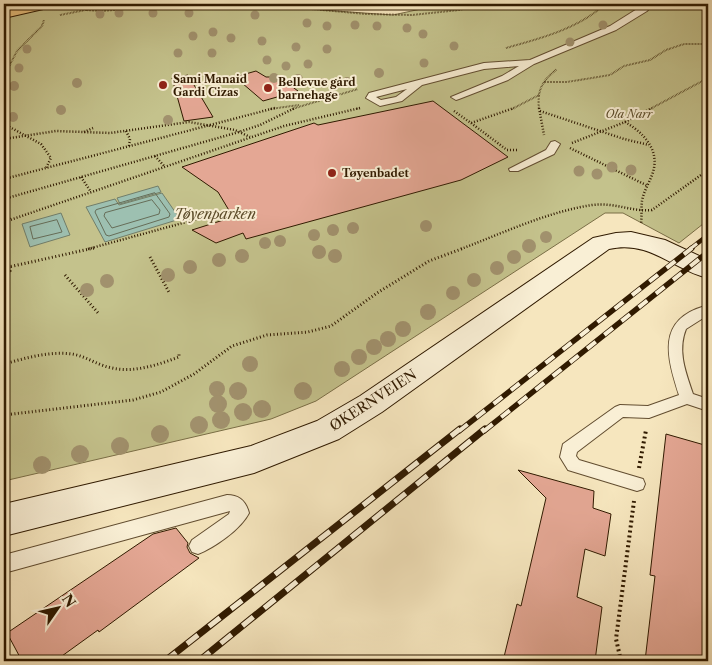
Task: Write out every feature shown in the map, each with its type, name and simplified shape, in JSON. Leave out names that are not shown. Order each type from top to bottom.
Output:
[{"type":"main road","points":[[4,14],[47,4]]},
{"type":"main road","name":"ØKERNVEIEN","points":[[4,520],[254,459],[315,436],[348,419],[371,404],[590,249],[610,241],[640,240],[664,248],[708,270]]},
{"type":"lane","points":[[456,97],[506,78],[531,62],[610,32],[649,8]]},
{"type":"lane","points":[[375,102],[371,98],[372,95],[418,85],[484,66],[531,62]]},
{"type":"lane","points":[[514,169],[550,152],[556,143]]},
{"type":"lane","points":[[687,398],[677,365],[675,346],[679,328],[692,317],[705,311]]},
{"type":"lane","points":[[636,484],[574,465],[568,457],[568,449],[620,411],[649,412],[687,398],[708,405]]},
{"type":"lane","points":[[4,564],[227,502],[234,503],[239,508],[240,513],[235,520],[198,546]]},
{"type":"path","points":[[84,10],[101,11],[187,4],[295,7],[350,14],[408,16],[452,12],[485,4]]},
{"type":"path","points":[[287,4],[295,7]]},
{"type":"path","points":[[307,8],[329,4]]},
{"type":"path","points":[[4,76],[10,57],[26,40],[42,28],[44,19]]},
{"type":"path","points":[[581,42],[572,55],[544,82],[539,91],[544,134],[556,143],[648,186]]},
{"type":"path","points":[[544,82],[560,83],[598,78],[610,75],[615,70],[624,66],[650,60],[666,50],[684,44],[708,44]]},
{"type":"path","points":[[471,123],[507,150],[521,150],[556,143],[576,142],[625,122],[708,78]]},
{"type":"path","points":[[4,204],[10,220],[284,126],[359,108],[375,102]]},
{"type":"path","points":[[4,179],[281,106],[300,105],[260,125],[239,132],[4,199]]},
{"type":"path","points":[[540,111],[649,145]]},
{"type":"path","points":[[4,139],[56,131],[84,133],[126,131],[189,122],[239,132],[251,138]]},
{"type":"path","points":[[625,122],[640,131],[649,145],[654,160],[648,186],[643,195],[640,240]]},
{"type":"path","points":[[4,124],[9,129],[42,143],[51,158],[46,168]]},
{"type":"path","points":[[84,133],[93,128]]},
{"type":"path","points":[[126,131],[130,139],[129,146]]},
{"type":"path","points":[[155,156],[166,168]]},
{"type":"path","points":[[4,415],[133,400],[161,392],[194,374],[232,346],[267,335],[308,332],[330,326],[430,260],[556,214],[592,205],[615,204],[642,210],[652,210],[708,170]]},
{"type":"path","points":[[81,177],[91,192]]},
{"type":"path","points":[[4,268],[102,246],[200,218]]},
{"type":"path","points":[[150,257],[170,294]]},
{"type":"path","points":[[4,275],[10,272],[9,266]]},
{"type":"path","points":[[65,275],[99,314]]},
{"type":"path","points":[[4,364],[38,355],[56,353],[73,354],[111,368],[129,370],[149,368],[178,357],[179,353]]},
{"type":"path","points":[[620,661],[616,639],[636,484],[649,412]]},
{"type":"green space","name":"Tøyenparken","points":[[63,4],[297,4],[321,10],[393,15],[444,4],[708,4],[708,220],[679,243],[623,213],[605,213],[316,401],[271,419],[4,481],[4,18]]},
{"type":"water","points":[[158,186],[161,192],[120,204],[117,198]]},
{"type":"water","points":[[162,193],[180,219],[105,242],[86,207],[115,199],[119,205]]},
{"type":"water","points":[[61,213],[70,235],[30,247],[22,224]]},
{"type":"building","points":[[256,71],[266,77],[279,77],[298,91],[263,101],[235,77]]},
{"type":"building","points":[[188,75],[213,117],[184,121],[172,78]]},
{"type":"building","name":"Tøyenbadet","points":[[433,101],[508,157],[461,180],[246,239],[243,233],[216,243],[192,230],[233,217],[218,192],[182,167],[314,123],[318,125]]},
{"type":"building","points":[[666,434],[708,446],[708,661],[645,661],[655,576],[650,575]]},
{"type":"building","points":[[518,470],[594,491],[593,508],[611,514],[605,556],[585,549],[577,597],[602,607],[595,661],[503,661],[517,604],[521,606],[546,498]]},
{"type":"building","points":[[176,528],[188,543],[187,547],[190,553],[199,558],[99,632],[98,630],[55,661],[22,661],[7,633],[153,534]]},
{"type":"railway","points":[[690,249],[708,235]]},
{"type":"railway","points":[[459,431],[692,248]]},
{"type":"railway","points":[[484,431],[708,252]]},
{"type":"railway","points":[[165,661],[460,429]]},
{"type":"railway","points":[[199,661],[485,429]]},
{"type":"place","name":"Sami Manaid Gardi Cizas","points":[[163,85]]},
{"type":"place","name":"Bellevue gård barnehage","points":[[268,88]]},
{"type":"place","name":"Tøyenbadet","points":[[332,173]]},
{"type":"park label","name":"Ola Narr","points":[[629,114]]}]
